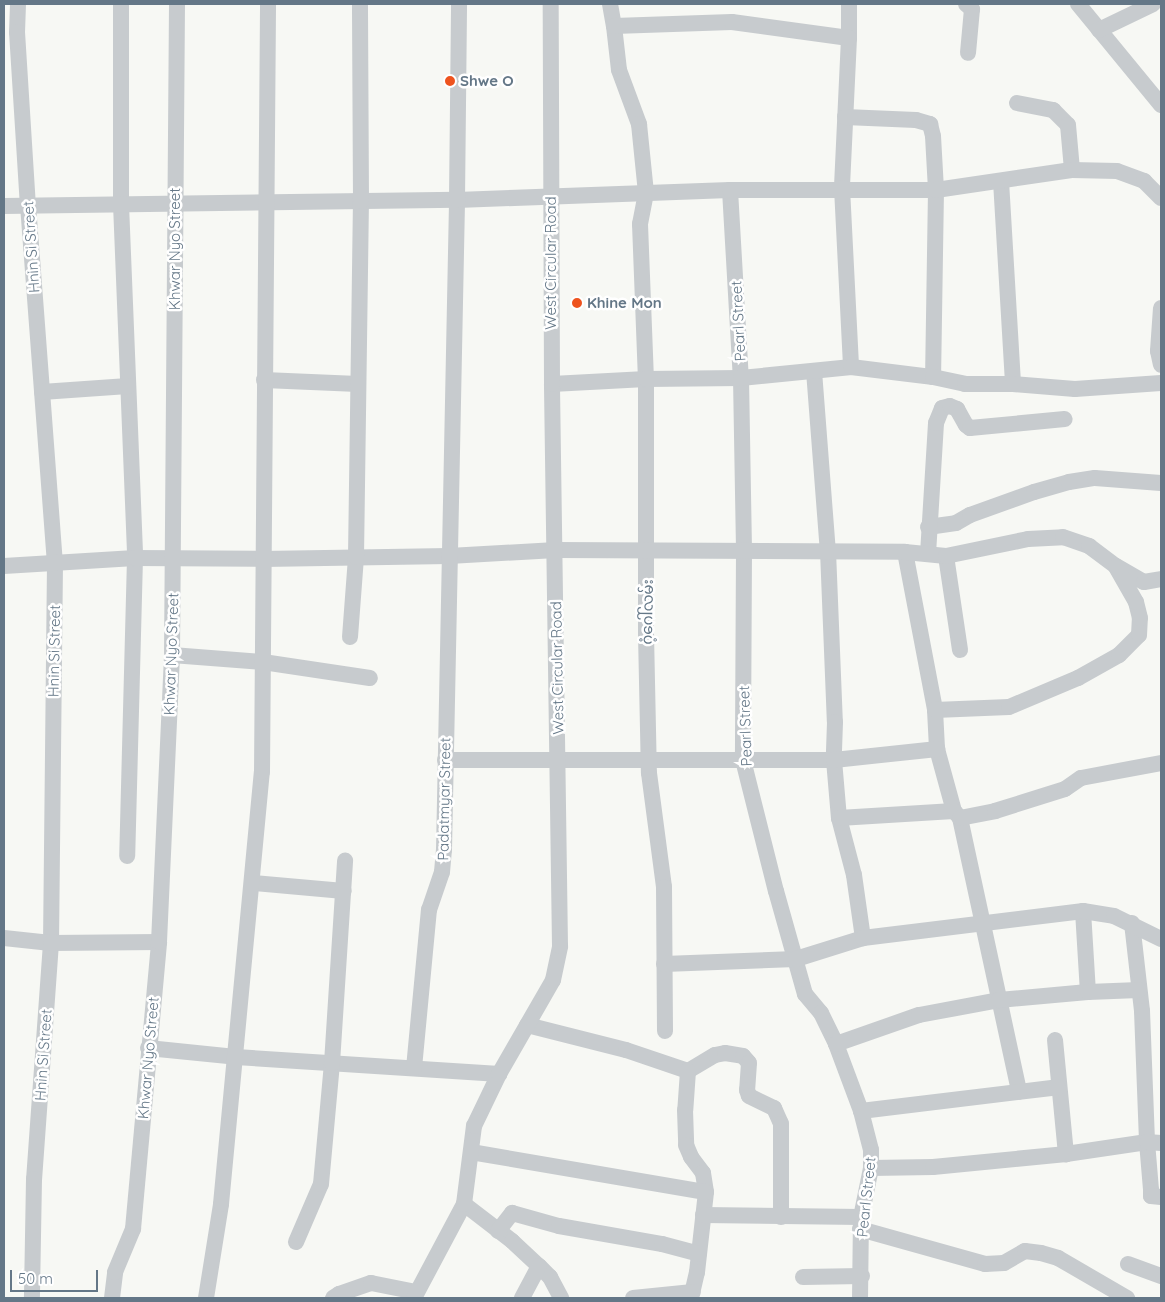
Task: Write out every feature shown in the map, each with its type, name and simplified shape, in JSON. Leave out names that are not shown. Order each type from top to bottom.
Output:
[{"type":"street","name":"Hnin Si Street","points":[[18,4],[10,33],[28,205],[55,563],[51,943],[34,1179],[32,1298]]},
{"type":"street","points":[[121,4],[121,204],[135,558],[127,856]]},
{"type":"street","name":"Khwar Nyo Street","points":[[112,1298],[115,1272],[133,1229],[159,942],[172,655],[174,558],[177,4]]},
{"type":"street","points":[[206,1298],[221,1204],[253,883],[262,772],[268,4]]},
{"type":"street","points":[[350,637],[356,557],[361,201],[360,4]]},
{"type":"street","name":"Padatmyar Street","points":[[414,1068],[429,910],[442,872],[443,858],[457,200],[459,4]]},
{"type":"street","name":"West Circular Road","points":[[415,1295],[464,1204],[474,1126],[499,1074],[553,980],[560,946],[556,550],[552,384],[551,4]]},
{"type":"street","name":"ဂံ့ဂေါ်လမ်း","points":[[610,4],[619,70],[639,124],[646,194],[640,224],[646,379],[646,634],[649,762],[664,887],[665,1031]]},
{"type":"street","points":[[849,4],[842,188],[851,367]]},
{"type":"street","points":[[966,4],[972,9],[968,53]]},
{"type":"street","points":[[1078,4],[1161,105]]},
{"type":"street","points":[[1099,30],[1143,6]]},
{"type":"street","points":[[614,26],[732,22],[849,38]]},
{"type":"street","points":[[1017,102],[1052,110],[1068,125],[1072,170]]},
{"type":"street","points":[[846,117],[916,120],[930,124],[934,136],[936,190],[933,377]]},
{"type":"street","points":[[4,206],[457,200],[842,188],[936,190],[1072,170],[1117,171],[1144,181],[1161,198]]},
{"type":"street","points":[[1000,181],[1013,384]]},
{"type":"street","name":"Pearl Street","points":[[730,190],[741,378],[744,551],[743,760],[776,891],[805,994],[821,1013],[836,1044],[861,1111],[871,1150],[871,1168],[861,1223],[862,1276],[860,1298]]},
{"type":"street","points":[[1161,308],[1158,351],[1161,365]]},
{"type":"street","points":[[552,384],[646,379],[741,378],[851,367],[933,377],[965,384],[1013,384],[1075,389],[1161,383]]},
{"type":"street","points":[[814,371],[828,551],[835,722],[834,760],[839,818],[854,875],[863,938]]},
{"type":"street","points":[[264,380],[358,384]]},
{"type":"street","points":[[42,392],[128,386]]},
{"type":"street","points":[[928,554],[928,527],[936,423],[942,408],[950,406],[957,409],[970,428],[1065,419]]},
{"type":"street","points":[[928,527],[956,523],[970,515],[1068,482],[1094,478],[1161,483]]},
{"type":"street","points":[[4,566],[135,558],[263,559],[449,556],[556,550],[905,552],[946,556],[1028,539],[1063,537],[1089,546],[1116,566],[1144,582],[1161,579]]},
{"type":"street","points":[[905,552],[935,710],[937,749],[957,814],[984,922],[1019,1092]]},
{"type":"street","points":[[946,556],[960,650]]},
{"type":"street","points":[[935,710],[1009,706],[1078,678],[1119,655],[1139,635],[1140,618],[1136,602],[1116,566]]},
{"type":"street","points":[[172,655],[263,662],[370,678]]},
{"type":"street","points":[[445,760],[649,762],[834,760],[937,749]]},
{"type":"street","points":[[839,818],[957,814],[995,810],[1065,789],[1082,778],[1161,763]]},
{"type":"street","points":[[296,1242],[321,1184],[332,1063],[344,891],[344,860]]},
{"type":"street","points":[[253,883],[344,891]]},
{"type":"street","points":[[664,964],[796,959],[863,938],[1083,911],[1114,916],[1132,923],[1161,939]]},
{"type":"street","points":[[1083,911],[1082,931],[1088,992]]},
{"type":"street","points":[[1132,923],[1154,1142],[1151,1196],[1161,1197]]},
{"type":"street","points":[[4,938],[51,943],[159,942]]},
{"type":"street","points":[[836,1044],[920,1015],[999,1000],[1088,992],[1139,990]]},
{"type":"street","points":[[527,1025],[626,1050],[688,1071],[715,1055],[725,1053],[743,1056],[749,1063],[747,1090],[749,1096],[774,1108],[781,1124],[781,1217]]},
{"type":"street","points":[[1056,1040],[1058,1087],[1066,1154]]},
{"type":"street","points":[[148,1048],[236,1057],[499,1074]]},
{"type":"street","points":[[633,1298],[692,1295],[706,1192],[703,1173],[691,1157],[686,1145],[685,1110],[688,1071]]},
{"type":"street","points":[[861,1111],[1002,1096],[1058,1087]]},
{"type":"street","points":[[871,1168],[933,1167],[1066,1154],[1154,1142]]},
{"type":"street","points":[[471,1152],[706,1192]]},
{"type":"street","points":[[464,1204],[550,1276],[561,1298]]},
{"type":"street","points":[[498,1231],[512,1213],[559,1226],[662,1244],[699,1254]]},
{"type":"street","points":[[703,1216],[781,1217],[861,1223],[985,1264],[1004,1263],[1025,1251],[1041,1253],[1058,1258],[1127,1298]]},
{"type":"street","points":[[1128,1264],[1161,1276]]},
{"type":"street","points":[[522,1298],[539,1266]]},
{"type":"street","points":[[803,1278],[862,1276]]},
{"type":"street","points":[[332,1298],[371,1283],[415,1295]]},
{"type":"place","name":"Shwe O","points":[[450,81]]},
{"type":"place","name":"Khine Mon","points":[[577,303]]}]
